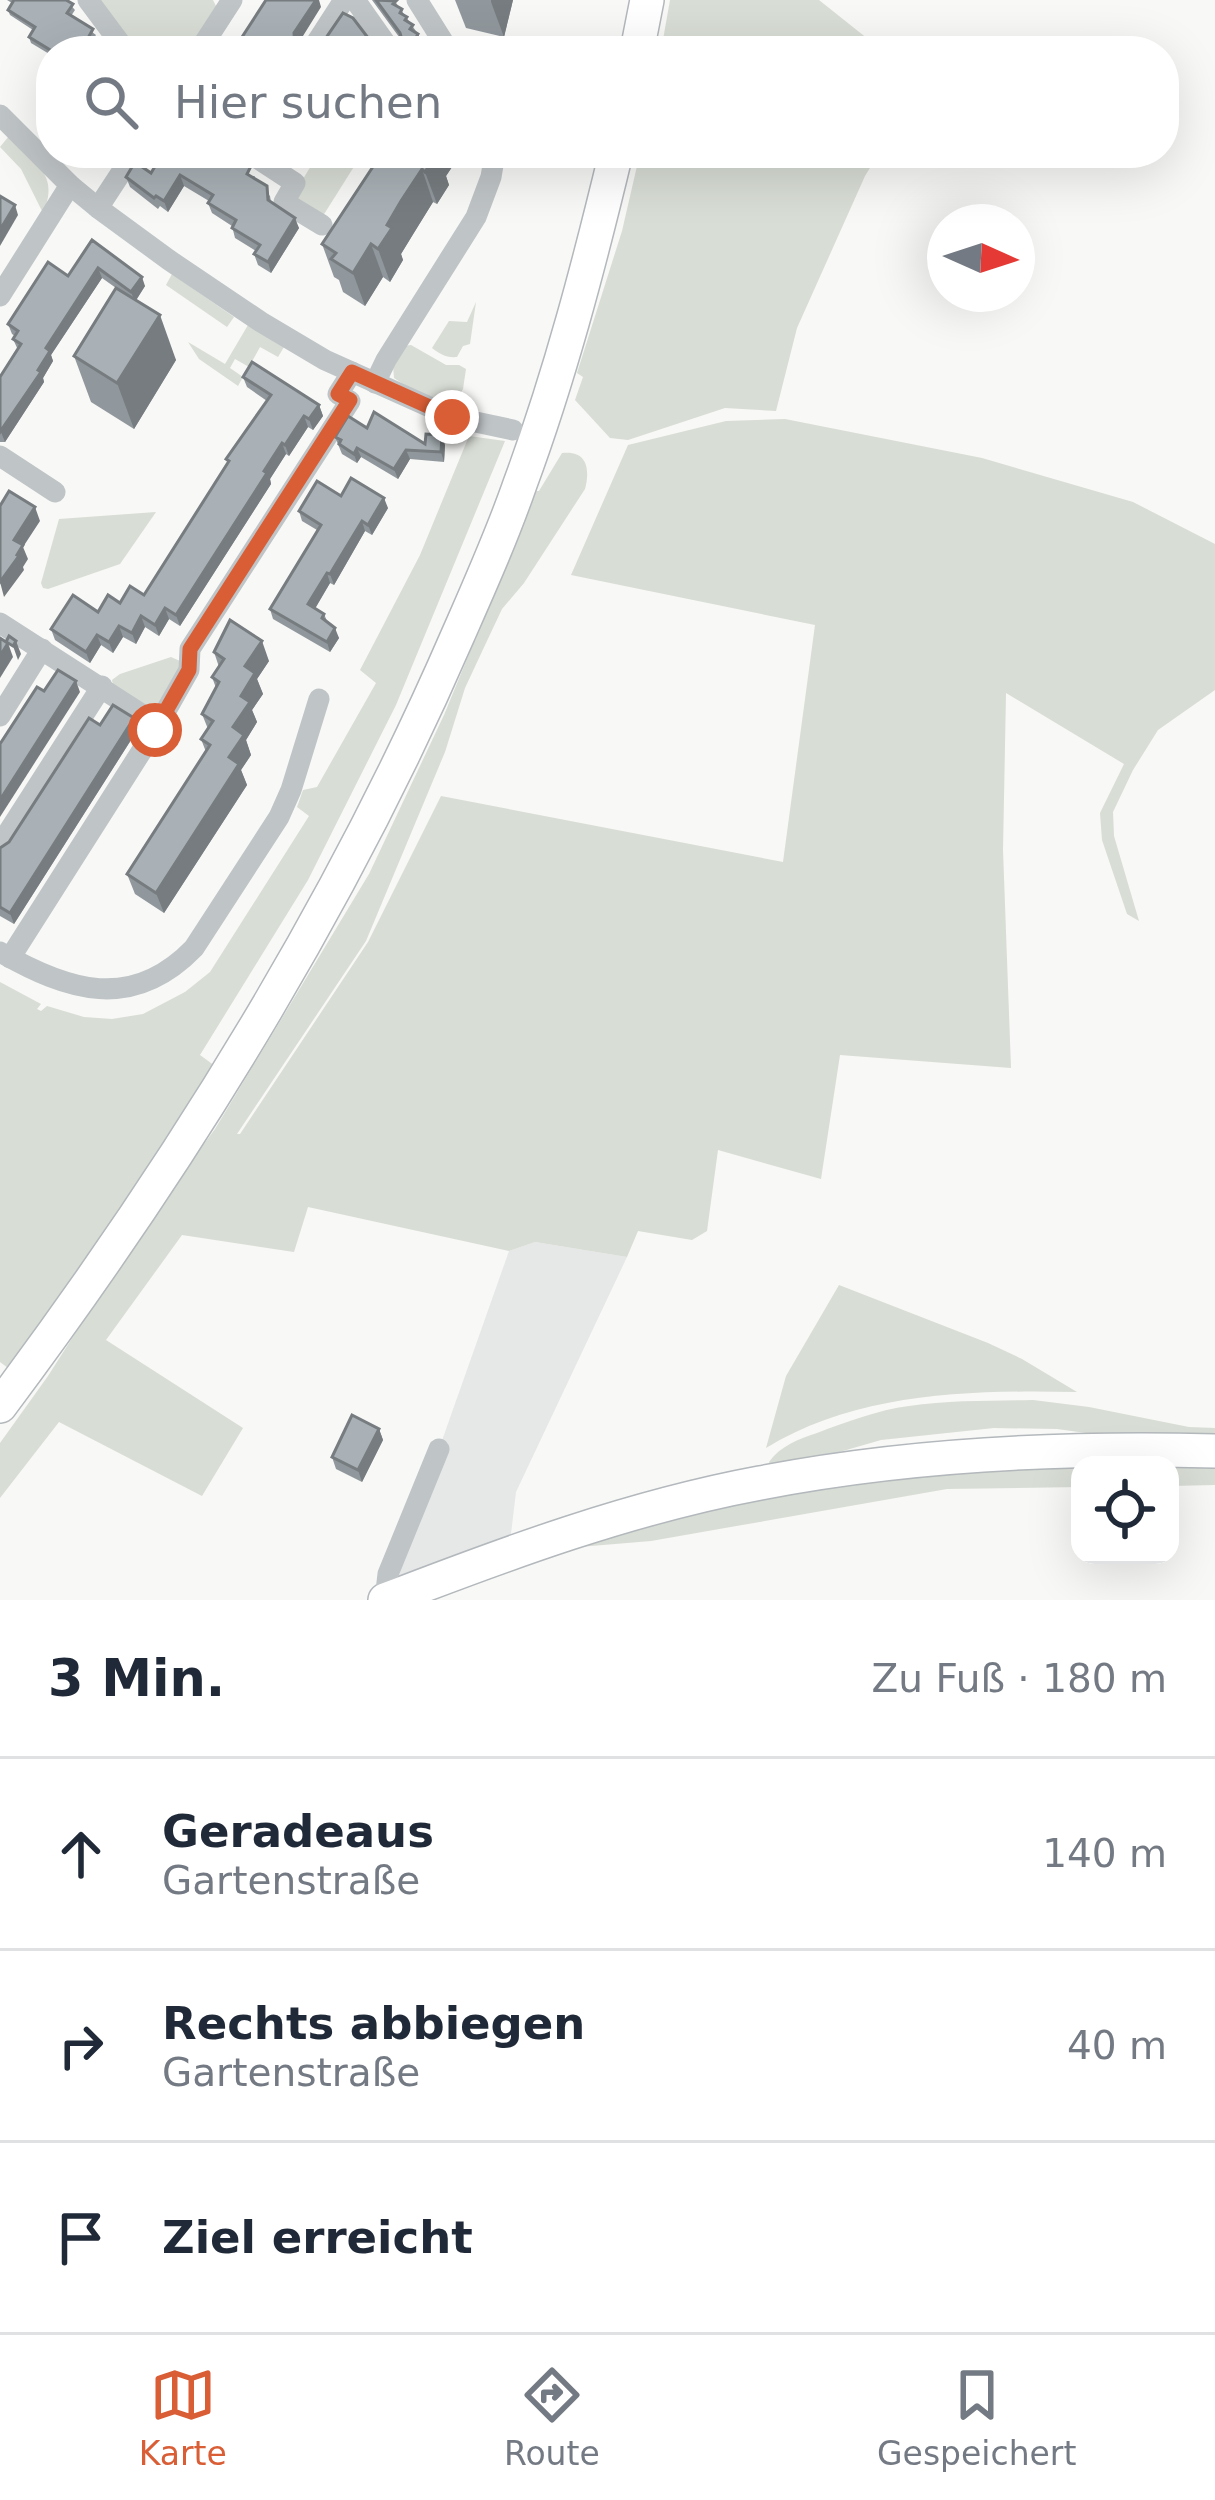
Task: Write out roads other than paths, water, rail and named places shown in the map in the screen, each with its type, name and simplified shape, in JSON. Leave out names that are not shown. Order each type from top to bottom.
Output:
[{"type":"main road","points":[[640,36],[647,0]]},
{"type":"main road","points":[[0,1406],[143,1205],[240,1054],[364,832],[428,705],[521,482],[590,260],[612,168]]},
{"type":"main road","points":[[385,1600],[527,1546],[692,1497],[760,1483],[869,1465],[1017,1452],[1215,1450]]},
{"type":"street","points":[[88,0],[115,36]]},
{"type":"street","points":[[209,36],[232,0]]},
{"type":"street","points":[[321,36],[344,0]]},
{"type":"street","points":[[355,0],[380,36]]},
{"type":"street","points":[[417,0],[435,36]]},
{"type":"street","points":[[0,116],[36,151]]},
{"type":"street","points":[[54,168],[98,208],[246,312],[325,360],[452,417],[512,430]]},
{"type":"street","points":[[98,208],[124,168]]},
{"type":"street","points":[[272,168],[295,183],[284,202],[322,225]]},
{"type":"street","points":[[375,383],[476,217],[492,168]]},
{"type":"street","points":[[0,296],[70,184]]},
{"type":"street","points":[[320,699],[279,817],[194,948],[180,962],[141,984],[93,991],[61,982],[5,955],[158,724],[189,670],[190,649],[350,400],[338,394],[352,372]]},
{"type":"street","points":[[0,456],[55,492]]},
{"type":"street","points":[[0,623],[158,724]]},
{"type":"street","points":[[0,716],[42,649]]},
{"type":"street","points":[[0,845],[102,686]]},
{"type":"street","points":[[385,1600],[388,1574],[439,1449]]}]
